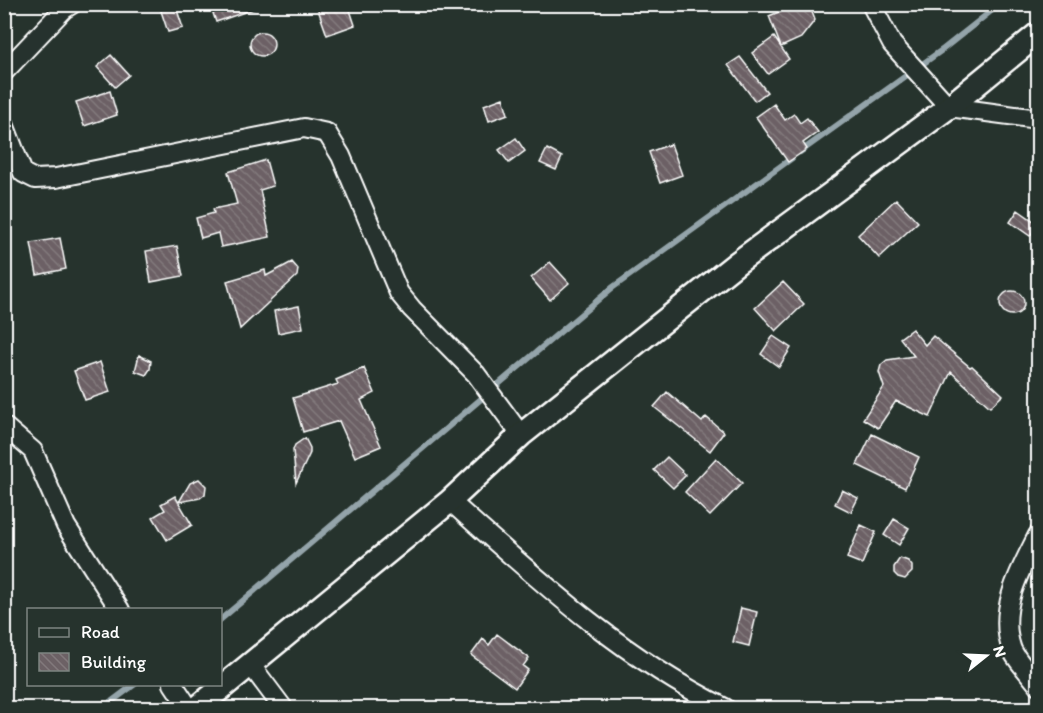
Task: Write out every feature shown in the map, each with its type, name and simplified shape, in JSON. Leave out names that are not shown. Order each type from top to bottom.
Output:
[{"type":"street","points":[[4,72],[64,9],[72,4]]},
{"type":"street","points":[[871,4],[892,44],[949,107],[1038,119]]},
{"type":"street","points":[[197,708],[450,501],[521,435],[736,263],[949,107],[1038,34]]},
{"type":"street","points":[[4,124],[23,172],[35,179],[56,178],[304,128],[327,133],[341,156],[399,293],[477,374],[521,435]]},
{"type":"street","points":[[4,426],[33,451],[66,526],[119,608]]},
{"type":"street","points":[[450,501],[567,605],[687,690],[725,708]]},
{"type":"street","points":[[1038,535],[1016,580],[1007,615],[1011,648],[1038,685]]},
{"type":"street","points":[[250,664],[282,708]]},
{"type":"street","points":[[174,686],[189,708]]},
{"type":"building","points":[[175,4],[183,28],[168,32],[160,8]]},
{"type":"building","points":[[210,4],[258,4],[259,7],[216,22]]},
{"type":"building","points":[[316,4],[348,4],[355,25],[327,35]]},
{"type":"building","points":[[798,4],[809,4],[815,20],[801,38],[781,47],[769,16]]},
{"type":"building","points":[[262,32],[271,35],[274,44],[271,53],[262,56],[253,53],[250,44],[253,35]]},
{"type":"building","points":[[774,37],[789,59],[768,74],[752,53]]},
{"type":"building","points":[[111,55],[129,75],[115,87],[97,67]]},
{"type":"building","points":[[740,57],[767,92],[755,101],[728,65]]},
{"type":"building","points":[[110,91],[117,115],[84,126],[76,102]]},
{"type":"building","points":[[503,98],[508,114],[489,121],[484,105]]},
{"type":"building","points":[[774,104],[785,120],[794,114],[800,123],[807,118],[818,132],[803,143],[807,149],[788,162],[756,117]]},
{"type":"building","points":[[516,138],[525,151],[509,163],[499,150]]},
{"type":"building","points":[[671,144],[682,175],[660,183],[649,152]]},
{"type":"building","points":[[547,149],[562,157],[556,170],[540,163]]},
{"type":"building","points":[[266,160],[273,186],[260,190],[270,237],[221,247],[218,233],[201,238],[196,218],[214,213],[213,209],[237,204],[228,172]]},
{"type":"building","points":[[896,199],[918,222],[879,258],[858,235]]},
{"type":"building","points":[[1018,210],[1038,224],[1030,236],[1010,222]]},
{"type":"building","points":[[60,238],[66,269],[37,275],[31,243]]},
{"type":"building","points":[[177,246],[183,276],[151,282],[146,251]]},
{"type":"building","points":[[292,262],[298,269],[297,276],[240,329],[227,281],[265,270],[266,276]]},
{"type":"building","points":[[550,262],[569,283],[550,300],[531,278]]},
{"type":"building","points":[[783,282],[804,304],[776,331],[755,308]]},
{"type":"building","points":[[1012,291],[1021,294],[1024,303],[1021,312],[1012,315],[1003,312],[1000,303],[1003,294]]},
{"type":"building","points":[[299,306],[303,328],[278,333],[274,311]]},
{"type":"building","points":[[912,329],[925,345],[933,336],[970,367],[972,366],[1003,395],[990,407],[951,372],[930,417],[896,401],[878,428],[863,419],[884,387],[879,372],[881,365],[887,360],[914,356],[900,338]]},
{"type":"building","points":[[773,336],[791,348],[779,367],[761,354]]},
{"type":"building","points":[[139,355],[151,361],[146,375],[135,371]]},
{"type":"building","points":[[100,362],[110,392],[85,400],[74,371]]},
{"type":"building","points":[[364,368],[375,393],[361,400],[381,446],[355,457],[339,421],[303,432],[293,398],[338,384],[336,380]]},
{"type":"building","points":[[667,392],[702,422],[706,417],[724,432],[710,451],[654,407]]},
{"type":"building","points":[[872,434],[919,457],[905,488],[857,465]]},
{"type":"building","points":[[305,438],[310,453],[296,483],[293,450],[295,445]]},
{"type":"building","points":[[667,457],[686,475],[673,488],[654,470]]},
{"type":"building","points":[[716,458],[742,483],[710,516],[685,492]]},
{"type":"building","points":[[199,479],[206,486],[205,494],[200,498],[179,502],[190,483]]},
{"type":"building","points":[[842,490],[858,498],[851,512],[835,504]]},
{"type":"building","points":[[175,496],[192,525],[167,540],[153,517],[165,510],[161,504]]},
{"type":"building","points":[[894,519],[909,528],[899,545],[884,535]]},
{"type":"building","points":[[861,525],[876,532],[862,564],[847,558]]},
{"type":"building","points":[[900,558],[908,561],[912,566],[912,572],[905,579],[894,573],[894,567]]},
{"type":"building","points":[[741,608],[757,612],[749,646],[733,642]]},
{"type":"building","points":[[497,634],[529,658],[523,666],[528,670],[515,688],[471,655],[483,639],[489,645]]},
{"type":"waterway","points":[[800,152],[942,50],[1000,4]]},
{"type":"waterway","points":[[222,618],[612,288],[792,158]]},
{"type":"waterway","points":[[103,708],[132,686]]}]
